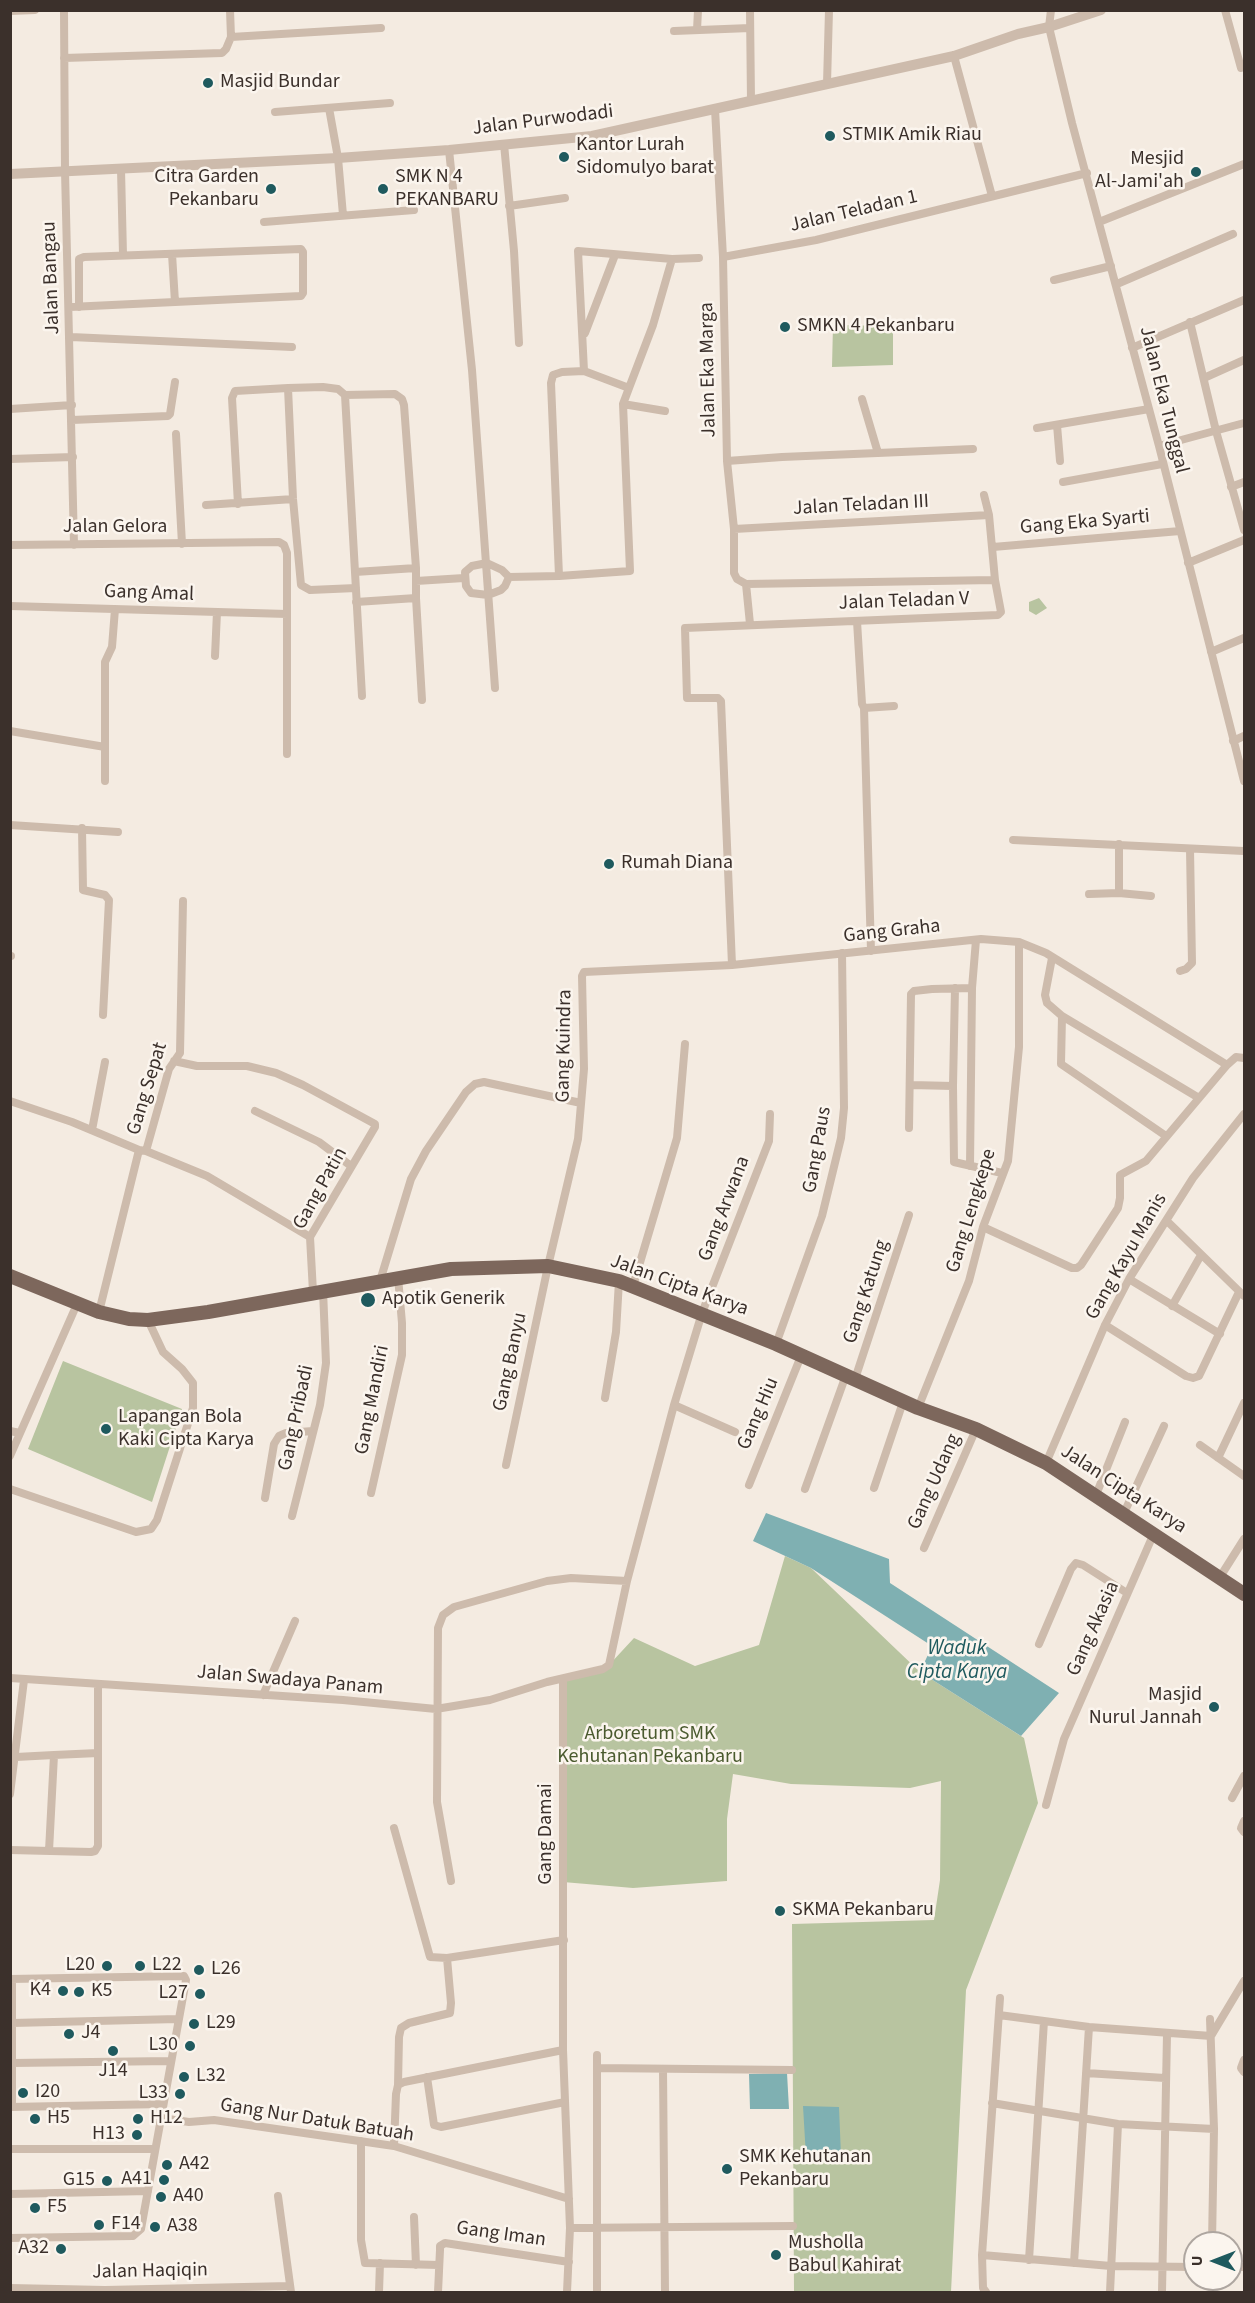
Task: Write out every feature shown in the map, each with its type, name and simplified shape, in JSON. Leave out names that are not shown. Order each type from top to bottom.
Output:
[{"type":"main road","name":"Jalan Cipta Karya","points":[[10,1276],[99,1312],[129,1319],[148,1320],[208,1312],[450,1269],[548,1266],[619,1281],[776,1344],[903,1402],[976,1430],[1046,1463],[1245,1594]]},
{"type":"street","points":[[10,11],[35,10]]},
{"type":"street","name":"Jalan Bangau","points":[[64,10],[65,171],[75,307],[71,337],[75,545]]},
{"type":"street","points":[[64,58],[222,52],[231,37],[230,10]]},
{"type":"street","points":[[697,30],[698,10]]},
{"type":"street","points":[[750,10],[751,101]]},
{"type":"street","points":[[827,84],[829,10]]},
{"type":"street","points":[[1049,27],[1052,10]]},
{"type":"street","name":"Jalan Purwodadi","points":[[10,174],[338,158],[592,136],[954,56],[1018,34],[1049,27],[1101,10]]},
{"type":"street","points":[[1225,10],[1242,68]]},
{"type":"street","name":"Jalan Eka Tunggal","points":[[1049,27],[1245,781]]},
{"type":"street","points":[[231,37],[381,28]]},
{"type":"street","points":[[674,31],[750,28]]},
{"type":"street","points":[[954,56],[992,196]]},
{"type":"street","points":[[274,111],[390,103]]},
{"type":"street","points":[[329,108],[338,158],[343,215]]},
{"type":"street","name":"Jalan Eka Marga","points":[[715,109],[723,257],[727,461],[734,529],[734,573],[737,579],[746,584],[750,624]]},
{"type":"street","points":[[504,144],[519,343]]},
{"type":"street","points":[[449,150],[472,370],[495,688]]},
{"type":"street","points":[[1099,222],[1245,164]]},
{"type":"street","points":[[121,169],[123,255]]},
{"type":"street","name":"Jalan Teladan 1","points":[[723,257],[816,240],[1087,173]]},
{"type":"street","points":[[509,206],[565,198]]},
{"type":"street","points":[[264,222],[414,210]]},
{"type":"street","points":[[1116,284],[1233,234]]},
{"type":"street","points":[[301,249],[303,252],[303,293],[301,296],[75,307],[79,259],[123,255],[301,249]]},
{"type":"street","points":[[584,371],[578,251],[672,259],[699,258]]},
{"type":"street","points":[[172,254],[175,302]]},
{"type":"street","points":[[584,336],[615,255]]},
{"type":"street","points":[[509,577],[501,590],[488,595],[471,593],[464,578],[465,572],[472,566],[487,563],[502,570],[509,577],[630,571],[623,404],[654,325],[672,259]]},
{"type":"street","points":[[1054,280],[1111,266]]},
{"type":"street","points":[[1132,348],[1245,300]]},
{"type":"street","points":[[1190,322],[1216,431],[1245,530]]},
{"type":"street","points":[[71,337],[292,347]]},
{"type":"street","points":[[1204,378],[1245,360]]},
{"type":"street","points":[[559,576],[551,383],[553,375],[562,372],[584,371],[629,388]]},
{"type":"street","points":[[72,420],[168,416],[175,382]]},
{"type":"street","points":[[238,504],[232,398],[236,391],[323,387],[338,389],[345,395],[395,394],[402,399],[416,568],[422,700]]},
{"type":"street","points":[[288,388],[293,499],[301,585],[310,590],[356,588]]},
{"type":"street","points":[[345,395],[362,696]]},
{"type":"street","points":[[862,399],[878,453]]},
{"type":"street","points":[[623,404],[665,411]]},
{"type":"street","points":[[10,409],[72,405]]},
{"type":"street","points":[[1037,428],[1149,409]]},
{"type":"street","points":[[1159,447],[1245,423]]},
{"type":"street","points":[[1057,425],[1060,461]]},
{"type":"street","name":"Jalan Gelora","points":[[10,545],[182,544],[176,434]]},
{"type":"street","points":[[727,461],[973,449]]},
{"type":"street","points":[[10,459],[73,457]]},
{"type":"street","points":[[1063,482],[1162,464]]},
{"type":"street","points":[[1231,487],[1245,482]]},
{"type":"street","name":"Jalan Teladan V","points":[[732,965],[721,701],[718,698],[687,698],[685,628],[998,615],[1000,612],[993,547],[984,495]]},
{"type":"street","points":[[206,505],[293,499]]},
{"type":"street","name":"Jalan Teladan III","points":[[734,529],[989,515]]},
{"type":"street","name":"Gang Eka Syarti","points":[[993,547],[1180,531]]},
{"type":"street","points":[[1188,563],[1245,540]]},
{"type":"street","points":[[182,544],[279,542],[284,545],[287,553],[287,754]]},
{"type":"street","points":[[355,572],[416,568]]},
{"type":"street","points":[[416,581],[464,578]]},
{"type":"street","points":[[746,584],[995,580]]},
{"type":"street","points":[[356,602],[416,598]]},
{"type":"street","name":"Gang Amal","points":[[10,606],[287,614]]},
{"type":"street","points":[[105,780],[105,662],[112,647],[115,609]]},
{"type":"street","points":[[215,656],[217,612]]},
{"type":"street","points":[[857,621],[864,708],[871,951]]},
{"type":"street","points":[[1211,652],[1245,638]]},
{"type":"street","points":[[864,708],[894,706]]},
{"type":"street","points":[[10,731],[105,747]]},
{"type":"street","points":[[1233,741],[1245,736]]},
{"type":"street","points":[[10,825],[118,831]]},
{"type":"street","points":[[82,828],[83,890],[105,895],[109,900],[104,1015]]},
{"type":"street","points":[[1013,840],[1245,851]]},
{"type":"street","points":[[1119,844],[1119,893]]},
{"type":"street","points":[[1180,971],[1192,963],[1190,849]]},
{"type":"street","points":[[1089,894],[1119,893],[1151,896]]},
{"type":"street","name":"Gang Sepat","points":[[99,1312],[143,1150],[169,1069],[180,1053],[183,901]]},
{"type":"street","points":[[970,1166],[972,988],[976,940]]},
{"type":"street","name":"Gang Graha","points":[[732,965],[976,940],[1019,942],[1034,946],[1227,1065]]},
{"type":"street","name":"Gang Lengkepe","points":[[918,1408],[969,1281],[983,1227],[1008,1161],[1019,1047],[1019,942]]},
{"type":"street","name":"Gang Paus","points":[[776,1344],[822,1216],[841,1138],[844,1108],[842,953]]},
{"type":"street","points":[[1052,958],[1045,995],[1047,1003],[1062,1016],[1199,1098]]},
{"type":"street","name":"Gang Kuindra","points":[[548,1266],[578,1139],[585,1069],[582,976],[584,972],[732,965]]},
{"type":"street","points":[[955,988],[954,1162],[1002,1173]]},
{"type":"street","points":[[909,1128],[911,994],[914,990],[972,988]]},
{"type":"street","points":[[1062,1016],[1061,1064],[1166,1136]]},
{"type":"street","points":[[633,1286],[677,1138],[685,1044]]},
{"type":"street","points":[[983,1227],[1072,1268],[1077,1268],[1118,1208],[1120,1175],[1146,1161],[1227,1065],[1236,1057],[1245,1058]]},
{"type":"street","name":"Gang Patin","points":[[174,1061],[196,1066],[247,1066],[276,1073],[375,1124],[375,1128],[310,1237],[318,1291]]},
{"type":"street","points":[[92,1130],[105,1062]]},
{"type":"street","points":[[380,1281],[411,1179],[426,1151],[466,1092],[475,1084],[484,1082],[581,1103]]},
{"type":"street","points":[[911,1085],[953,1086]]},
{"type":"street","points":[[10,1101],[92,1130],[207,1176],[310,1237]]},
{"type":"street","points":[[255,1112],[319,1142],[351,1166]]},
{"type":"street","name":"Gang Arwana","points":[[702,1313],[769,1141],[770,1114]]},
{"type":"street","name":"Gang Kayu Manis","points":[[1046,1463],[1105,1324],[1129,1279],[1193,1178],[1245,1114]]},
{"type":"street","name":"Gang Katung","points":[[805,1489],[851,1377],[909,1215]]},
{"type":"street","points":[[1105,1324],[1186,1376],[1193,1378],[1199,1376],[1242,1294],[1167,1221]]},
{"type":"street","points":[[1172,1306],[1202,1255]]},
{"type":"street","name":"Gang Banyu","points":[[506,1465],[548,1266]]},
{"type":"street","name":"Gang Mandiri","points":[[371,1493],[402,1355],[398,1277]]},
{"type":"street","points":[[1129,1279],[1220,1334]]},
{"type":"street","points":[[605,1398],[616,1332],[619,1281]]},
{"type":"street","name":"Gang Pribadi","points":[[292,1516],[320,1405],[326,1363],[318,1291]]},
{"type":"street","points":[[10,1456],[77,1304]]},
{"type":"street","points":[[563,1679],[603,1669],[609,1665],[627,1581],[674,1405],[702,1313]]},
{"type":"street","points":[[10,1489],[136,1532],[151,1529],[157,1520],[193,1408],[193,1383],[182,1369],[163,1352],[148,1320]]},
{"type":"street","name":"Gang Hiu","points":[[748,1485],[801,1356]]},
{"type":"street","points":[[874,1488],[903,1402]]},
{"type":"street","points":[[1218,1458],[1245,1403]]},
{"type":"street","points":[[674,1405],[735,1432]]},
{"type":"street","points":[[1096,1495],[1125,1422]]},
{"type":"street","points":[[1124,1513],[1164,1426]]},
{"type":"street","name":"Gang Udang","points":[[924,1548],[976,1430]]},
{"type":"street","points":[[10,1431],[20,1433]]},
{"type":"street","points":[[265,1498],[274,1444],[279,1436],[286,1433],[314,1431]]},
{"type":"street","points":[[1200,1444],[1245,1476]]},
{"type":"street","name":"Gang Akasia","points":[[1046,1805],[1064,1738],[1154,1533]]},
{"type":"street","points":[[1220,1577],[1245,1539]]},
{"type":"street","points":[[1038,1644],[1071,1569],[1076,1563],[1083,1565],[1127,1593]]},
{"type":"street","points":[[451,1881],[437,1802],[438,1628],[443,1615],[454,1607],[547,1581],[572,1578],[627,1581]]},
{"type":"street","points":[[263,1695],[295,1621]]},
{"type":"street","name":"Jalan Swadaya Panam","points":[[10,1678],[436,1709],[490,1700],[563,1679]]},
{"type":"street","name":"Gang Damai","points":[[563,1679],[563,2050],[570,2229],[567,2292]]},
{"type":"street","points":[[10,1794],[24,1680]]},
{"type":"street","points":[[10,1850],[91,1852],[95,1851],[98,1846],[98,1684]]},
{"type":"street","points":[[16,1757],[98,1753]]},
{"type":"street","points":[[49,1851],[54,1755]]},
{"type":"street","points":[[1232,1798],[1245,1776]]},
{"type":"street","points":[[1245,1821],[1242,1828],[1245,1832]]},
{"type":"street","points":[[394,1828],[399,1839],[430,1957],[447,1958],[564,1940]]},
{"type":"street","points":[[394,2146],[401,2028],[409,2023],[450,2013],[452,2003],[447,1958]]},
{"type":"street","points":[[10,2238],[133,2236],[141,2229],[186,1984],[184,1976],[11,1979],[11,2107],[163,2104]]},
{"type":"street","points":[[1211,2036],[1245,1982]]},
{"type":"street","points":[[986,2292],[983,2288],[982,2255],[1000,1998]]},
{"type":"street","points":[[999,2015],[1089,2027],[1211,2036]]},
{"type":"street","points":[[12,2023],[178,2019]]},
{"type":"street","points":[[1210,2019],[1214,2129],[1212,2231]]},
{"type":"street","points":[[1029,2260],[1044,2021]]},
{"type":"street","points":[[1074,2264],[1089,2027]]},
{"type":"street","points":[[1162,2292],[1167,2034]]},
{"type":"street","points":[[398,2085],[427,2077],[563,2050]]},
{"type":"street","points":[[597,2055],[597,2292]]},
{"type":"street","points":[[1245,2060],[1242,2068],[1245,2072]]},
{"type":"street","points":[[12,2063],[171,2061]]},
{"type":"street","points":[[597,2068],[792,2070]]},
{"type":"street","points":[[663,2068],[664,2292]]},
{"type":"street","points":[[1086,2073],[1165,2078]]},
{"type":"street","points":[[427,2077],[434,2125],[441,2127],[565,2102]]},
{"type":"street","points":[[992,2103],[1118,2124],[1214,2129]]},
{"type":"street","name":"Gang Nur Datuk Batuah","points":[[161,2118],[189,2122],[214,2120],[394,2146],[569,2199]]},
{"type":"street","points":[[1110,2292],[1118,2124]]},
{"type":"street","points":[[361,2141],[361,2240],[365,2263],[439,2265]]},
{"type":"street","points":[[10,2150],[155,2149]]},
{"type":"street","points":[[10,2194],[148,2191]]},
{"type":"street","points":[[278,2196],[290,2289]]},
{"type":"street","points":[[414,2217],[416,2265]]},
{"type":"street","points":[[570,2229],[793,2226]]},
{"type":"street","name":"Gang Iman","points":[[438,2292],[440,2246],[445,2243],[568,2262]]},
{"type":"street","points":[[982,2255],[1074,2264],[1183,2267]]},
{"type":"street","points":[[379,2292],[380,2263]]},
{"type":"street","name":"Jalan Haqiqin","points":[[10,2288],[290,2289]]},
{"type":"green space","points":[[833,325],[893,326],[893,365],[832,367]]},
{"type":"green space","points":[[1039,598],[1047,608],[1036,615],[1029,611],[1029,602]]},
{"type":"green space","name":"Lapangan Bola Kaki Cipta Karya","points":[[63,1361],[182,1409],[152,1502],[28,1449]]},
{"type":"green space","name":"Arboretum SMK Kehutanan Pekanbaru","points":[[785,1556],[811,1568],[920,1672],[1024,1738],[1038,1803],[966,1990],[951,2292],[794,2292],[792,1924],[934,1920],[940,1880],[941,1781],[910,1788],[791,1784],[733,1774],[727,1819],[727,1881],[633,1888],[563,1882],[563,1679],[609,1665],[634,1638],[695,1666],[759,1645]]},
{"type":"water","name":"Waduk Cipta Karya","points":[[766,1513],[889,1559],[890,1583],[1059,1693],[1021,1736],[920,1672],[932,1646],[811,1568],[753,1541]]},
{"type":"water","points":[[787,2073],[789,2109],[750,2109],[749,2074]]},
{"type":"water","points":[[803,2106],[839,2107],[841,2156],[806,2157]]},
{"type":"place","name":"Masjid Bundar","points":[[208,83]]},
{"type":"place","name":"STMIK Amik Riau","points":[[830,136]]},
{"type":"place","name":"Kantor Lurah Sidomulyo barat","points":[[564,157]]},
{"type":"place","name":"Mesjid Al-Jami'ah","points":[[1196,172]]},
{"type":"place","name":"Citra Garden Pekanbaru","points":[[271,189]]},
{"type":"place","name":"SMK N 4 PEKANBARU","points":[[383,189]]},
{"type":"place","name":"SMKN 4 Pekanbaru","points":[[785,327]]},
{"type":"place","name":"Rumah Diana","points":[[609,864]]},
{"type":"place","name":"Apotik Generik","points":[[368,1300]]},
{"type":"place","name":"Lapangan Bola Kaki Cipta Karya","points":[[106,1429]]},
{"type":"place","name":"Masjid Nurul Jannah","points":[[1214,1707]]},
{"type":"place","name":"SKMA Pekanbaru","points":[[780,1911]]},
{"type":"place","name":"L20","points":[[107,1966]]},
{"type":"place","name":"L22","points":[[140,1966]]},
{"type":"place","name":"L26","points":[[199,1970]]},
{"type":"place","name":"K4","points":[[63,1991]]},
{"type":"place","name":"K5","points":[[79,1992]]},
{"type":"place","name":"L27","points":[[200,1994]]},
{"type":"place","name":"L29","points":[[194,2024]]},
{"type":"place","name":"J4","points":[[69,2034]]},
{"type":"place","name":"L30","points":[[190,2046]]},
{"type":"place","name":"J14","points":[[113,2051]]},
{"type":"place","name":"L32","points":[[184,2077]]},
{"type":"place","name":"I20","points":[[23,2093]]},
{"type":"place","name":"L33","points":[[180,2094]]},
{"type":"place","name":"H5","points":[[35,2119]]},
{"type":"place","name":"H12","points":[[138,2119]]},
{"type":"place","name":"H13","points":[[137,2135]]},
{"type":"place","name":"A42","points":[[167,2165]]},
{"type":"place","name":"SMK Kehutanan Pekanbaru","points":[[727,2169]]},
{"type":"place","name":"A41","points":[[164,2180]]},
{"type":"place","name":"G15","points":[[107,2181]]},
{"type":"place","name":"A40","points":[[161,2197]]},
{"type":"place","name":"F5","points":[[35,2208]]},
{"type":"place","name":"F14","points":[[99,2225]]},
{"type":"place","name":"A38","points":[[155,2227]]},
{"type":"place","name":"A32","points":[[61,2249]]},
{"type":"place","name":"Musholla Babul Kahirat","points":[[776,2255]]}]
